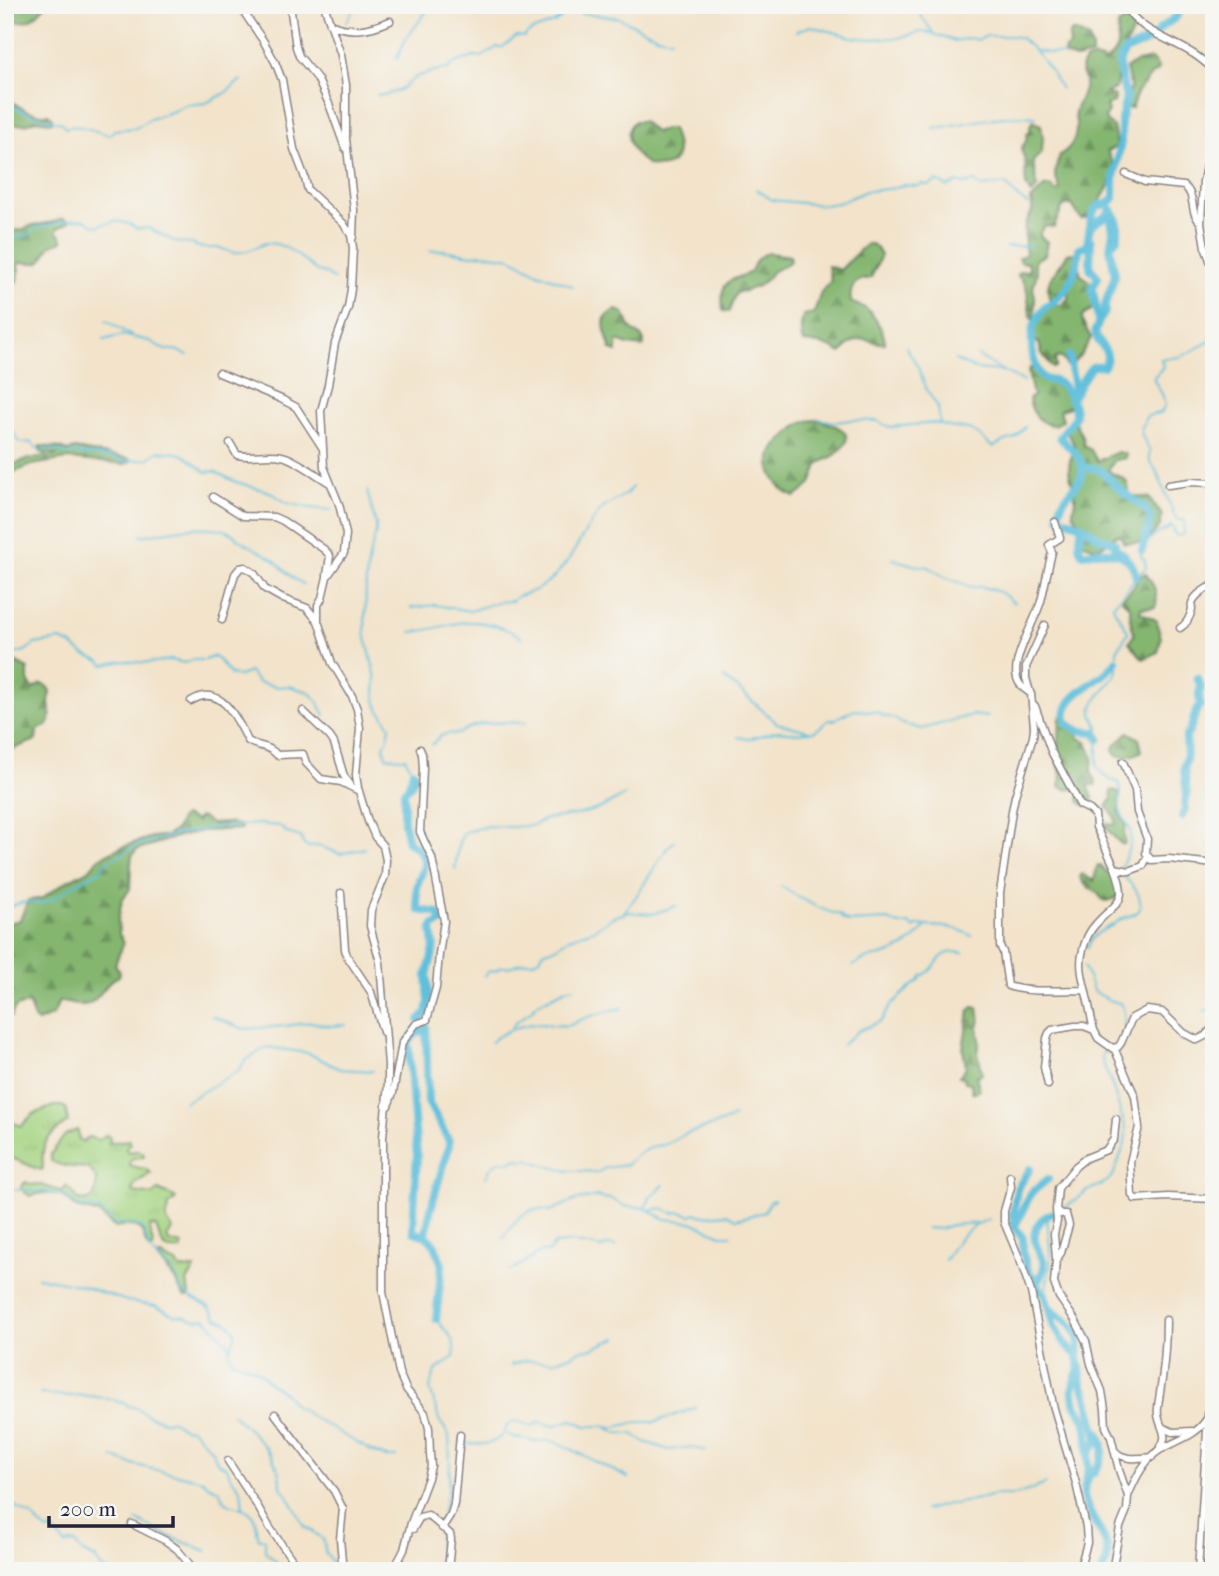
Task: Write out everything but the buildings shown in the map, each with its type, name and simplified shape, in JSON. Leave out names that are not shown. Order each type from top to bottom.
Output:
[{"type":"street","points":[[239,5],[264,42],[282,80],[294,149],[308,190],[343,223],[351,236],[353,248]]},
{"type":"street","points":[[290,5],[299,56],[317,78],[349,160]]},
{"type":"street","points":[[324,5],[341,55],[346,85],[346,139],[354,210],[348,308],[335,343],[321,411],[324,467],[339,504],[346,534],[344,553],[327,577]]},
{"type":"street","points":[[1124,5],[1136,22],[1193,53],[1214,70]]},
{"type":"street","points":[[330,24],[349,30],[363,30],[390,21]]},
{"type":"street","points":[[1214,127],[1203,181],[1201,223],[1205,247],[1214,271]]},
{"type":"street","points":[[1126,174],[1145,182],[1184,186],[1191,197],[1195,217],[1201,223]]},
{"type":"street","points":[[219,373],[281,398],[296,407],[323,449]]},
{"type":"street","points":[[230,443],[237,455],[282,456],[330,483]]},
{"type":"street","points":[[1168,485],[1190,482],[1214,484]]},
{"type":"street","points":[[212,497],[243,516],[274,517],[283,521],[326,550],[330,556],[322,598],[318,605],[318,621],[332,663],[357,709],[360,729],[356,775],[359,792],[375,837],[383,846],[386,860],[385,876],[371,910],[370,926],[380,962],[387,1044],[388,1083],[383,1118],[383,1292],[399,1374],[406,1389],[425,1413],[430,1442],[430,1466],[404,1550],[393,1571]]},
{"type":"street","points":[[1055,522],[1060,538],[1049,545],[1052,552],[1040,603],[1015,668],[1020,685],[1031,693],[1051,751],[1080,805],[1095,815],[1097,827],[1119,879],[1121,899],[1095,925],[1084,948],[1081,967],[1094,1030],[1098,1038],[1119,1057],[1135,1096],[1139,1127],[1130,1162],[1132,1195],[1135,1199],[1214,1199]]},
{"type":"street","points":[[222,620],[235,574],[245,567],[254,573],[265,590],[307,608],[318,621]]},
{"type":"street","points":[[1180,628],[1188,621],[1192,603],[1204,589],[1214,584]]},
{"type":"street","points":[[1045,625],[1026,667],[1034,727],[1015,796],[1000,893],[1000,946],[1008,986],[1086,990]]},
{"type":"street","points":[[191,701],[205,695],[218,698],[233,714],[252,744],[268,747],[277,755],[303,754],[306,762],[321,779],[341,782],[359,792]]},
{"type":"street","points":[[303,710],[334,743],[351,786]]},
{"type":"street","points":[[383,1118],[393,1093],[402,1043],[416,1024],[427,1020],[429,1014],[436,988],[444,921],[432,858],[420,832],[423,768],[420,749]]},
{"type":"street","points":[[1123,762],[1135,790],[1137,812],[1147,839],[1146,853],[1151,860],[1169,859],[1214,864]]},
{"type":"street","points":[[1115,868],[1129,870],[1143,866],[1148,856]]},
{"type":"street","points":[[341,893],[347,957],[374,999],[387,1044]]},
{"type":"street","points":[[1112,1048],[1121,1043],[1132,1018],[1147,1010],[1162,1012],[1184,1033],[1197,1040],[1214,1026]]},
{"type":"street","points":[[1048,1085],[1044,1067],[1049,1033],[1052,1030],[1075,1026],[1094,1030]]},
{"type":"street","points":[[1116,1119],[1114,1139],[1107,1150],[1086,1158],[1058,1188],[1054,1278],[1056,1290],[1086,1340],[1091,1364],[1102,1391],[1106,1427],[1129,1496]]},
{"type":"street","points":[[1010,1175],[1011,1187],[1004,1211],[1004,1222],[1031,1292],[1053,1405],[1086,1527],[1087,1543],[1079,1571]]},
{"type":"street","points":[[1056,1210],[1066,1214],[1069,1225],[1061,1253],[1056,1260]]},
{"type":"street","points":[[1166,1320],[1158,1418],[1164,1428],[1173,1432],[1197,1430]]},
{"type":"street","points":[[1198,1571],[1214,1322]]},
{"type":"street","points":[[275,1414],[334,1491],[343,1509],[340,1539],[343,1571]]},
{"type":"street","points":[[1113,1449],[1124,1458],[1155,1454],[1197,1430],[1206,1420]]},
{"type":"street","points":[[1112,1571],[1129,1496],[1139,1474],[1163,1441],[1164,1428]]},
{"type":"street","points":[[442,1528],[454,1504],[460,1435]]},
{"type":"street","points":[[228,1461],[300,1571]]},
{"type":"street","points":[[407,1540],[417,1521],[424,1515],[435,1519],[450,1534],[449,1571]]},
{"type":"street","points":[[132,1524],[177,1549],[195,1571]]},
{"type":"street","points":[[1206,1571],[1214,1537]]},
{"type":"green space","points":[[5,5],[46,5],[32,18],[19,22],[5,20]]},
{"type":"green space","points":[[1125,20],[1133,30],[1120,59],[1116,88],[1108,92],[1115,96],[1115,100],[1106,105],[1108,112],[1105,120],[1113,127],[1117,145],[1107,151],[1113,167],[1111,180],[1089,217],[1081,219],[1072,205],[1066,205],[1054,227],[1045,226],[1040,232],[1040,236],[1047,242],[1045,255],[1035,260],[1037,273],[1033,288],[1035,298],[1032,319],[1027,291],[1017,275],[1030,270],[1028,263],[1021,262],[1019,258],[1026,254],[1024,238],[1026,223],[1032,211],[1031,200],[1045,186],[1052,187],[1056,192],[1060,190],[1055,177],[1056,170],[1060,155],[1075,138],[1075,113],[1085,85],[1082,66],[1089,59],[1105,62],[1114,54],[1118,25]]},
{"type":"green space","points":[[1072,32],[1089,39],[1092,55],[1076,59],[1064,55],[1065,49],[1070,45],[1069,35]]},
{"type":"green space","points":[[1151,59],[1158,67],[1157,72],[1152,74],[1139,90],[1132,108],[1126,108],[1131,87],[1126,69],[1134,63]]},
{"type":"green space","points":[[5,99],[30,112],[49,114],[52,122],[36,120],[26,124],[5,125]]},
{"type":"green space","points":[[635,121],[643,121],[655,132],[672,129],[677,146],[674,161],[654,166],[637,155],[628,137]]},
{"type":"green space","points":[[1033,121],[1041,125],[1043,138],[1042,150],[1033,161],[1037,187],[1031,194],[1025,178],[1025,160],[1021,149]]},
{"type":"green space","points":[[62,218],[69,222],[57,229],[62,241],[51,245],[43,259],[37,263],[20,262],[17,280],[5,291],[7,231],[24,230]]},
{"type":"green space","points":[[867,244],[876,247],[881,255],[871,278],[858,281],[853,286],[851,302],[865,308],[873,317],[883,333],[885,343],[863,339],[855,341],[841,353],[823,345],[803,342],[801,328],[804,315],[814,313],[821,292],[831,281],[828,266],[840,270]]},
{"type":"green space","points":[[769,253],[790,256],[791,260],[772,272],[758,286],[738,292],[729,312],[723,311],[726,284],[751,272],[757,259]]},
{"type":"green space","points":[[1069,253],[1078,256],[1073,272],[1063,290],[1056,292],[1055,298],[1050,300],[1048,286],[1052,276]]},
{"type":"green space","points":[[1078,268],[1080,274],[1092,283],[1094,293],[1094,307],[1082,317],[1091,338],[1072,369],[1069,370],[1059,357],[1055,359],[1056,366],[1053,368],[1041,352],[1039,342],[1033,343],[1035,327],[1039,317],[1050,305],[1061,305],[1068,299],[1069,285]]},
{"type":"green space","points":[[617,310],[624,313],[631,329],[642,337],[644,346],[618,341],[617,352],[611,350],[604,321],[610,313]]},
{"type":"green space","points":[[1030,368],[1036,369],[1043,381],[1059,385],[1071,401],[1072,406],[1060,410],[1063,420],[1057,424],[1046,424],[1033,411],[1029,399],[1033,396],[1028,372]]},
{"type":"green space","points":[[819,420],[840,428],[846,436],[846,442],[835,455],[820,463],[809,485],[794,497],[781,487],[771,472],[773,451],[796,427],[806,421]]},
{"type":"green space","points":[[1070,421],[1075,422],[1084,446],[1091,450],[1097,461],[1118,452],[1126,454],[1126,458],[1115,460],[1108,470],[1126,481],[1130,496],[1149,498],[1162,515],[1160,526],[1146,542],[1124,543],[1118,535],[1098,548],[1081,541],[1079,535],[1083,525],[1073,512],[1075,492],[1069,468],[1074,444],[1066,432]]},
{"type":"green space","points":[[40,446],[68,451],[75,449],[130,459],[130,462],[124,464],[67,459],[32,465],[5,476],[5,467],[29,459],[57,455],[42,453]]},
{"type":"green space","points":[[1145,573],[1157,598],[1155,607],[1141,608],[1140,612],[1156,620],[1161,638],[1158,652],[1143,659],[1129,642],[1134,635],[1130,607],[1122,599]]},
{"type":"green space","points":[[5,660],[11,660],[28,669],[28,681],[33,689],[41,684],[47,686],[50,691],[51,715],[48,725],[37,730],[36,740],[8,751],[5,749]]},
{"type":"green space","points":[[1062,715],[1067,717],[1080,739],[1087,741],[1093,758],[1091,773],[1096,782],[1095,785],[1088,785],[1093,798],[1088,804],[1084,805],[1079,801],[1079,785],[1076,789],[1063,789],[1060,786],[1061,774],[1056,754]]},
{"type":"green space","points":[[1128,732],[1139,739],[1142,751],[1128,757],[1118,756],[1113,748]]},
{"type":"green space","points":[[1111,791],[1120,793],[1119,812],[1126,825],[1123,845],[1105,827],[1105,823],[1116,824],[1115,817],[1107,807],[1112,799]]},
{"type":"green space","points":[[184,816],[196,821],[199,817],[203,818],[211,824],[240,825],[241,829],[202,831],[136,850],[132,856],[130,889],[122,900],[118,920],[119,934],[124,942],[115,964],[120,972],[119,976],[109,982],[89,1003],[77,1005],[59,1001],[53,1015],[38,1022],[34,1019],[29,1005],[17,1007],[11,1017],[5,1017],[5,924],[20,920],[28,900],[41,899],[89,870],[99,858],[119,848],[152,837],[166,836],[176,830]]},
{"type":"green space","points":[[1097,866],[1107,872],[1111,869],[1114,871],[1114,880],[1119,885],[1117,898],[1104,900],[1085,885],[1080,877],[1082,874],[1094,881]]},
{"type":"green space","points":[[973,1007],[978,1008],[980,1020],[978,1052],[982,1074],[976,1076],[980,1090],[975,1093],[972,1092],[971,1083],[965,1082],[964,1077],[959,1076],[966,1067],[963,1049],[969,1011]]},
{"type":"green space","points":[[54,1106],[66,1108],[68,1122],[47,1140],[43,1151],[42,1170],[5,1157],[6,1126],[13,1123],[21,1126],[33,1114]]},
{"type":"green space","points":[[77,1130],[79,1140],[83,1142],[89,1137],[98,1140],[106,1135],[110,1137],[109,1143],[129,1140],[131,1144],[127,1145],[128,1152],[143,1152],[144,1156],[131,1159],[129,1164],[151,1173],[135,1184],[132,1190],[153,1195],[158,1190],[175,1197],[168,1206],[166,1215],[166,1220],[173,1229],[168,1238],[169,1242],[182,1245],[182,1249],[166,1248],[156,1227],[150,1226],[151,1249],[138,1228],[114,1227],[100,1214],[77,1208],[62,1195],[43,1193],[30,1196],[21,1189],[26,1182],[60,1191],[66,1186],[78,1200],[86,1201],[94,1197],[97,1181],[88,1168],[64,1166],[51,1161],[51,1154],[65,1135]]},
{"type":"green space","points":[[161,1255],[181,1269],[195,1269],[187,1281],[189,1296],[185,1297],[158,1258]]},
{"type":"waterway","points":[[346,23],[356,5]]},
{"type":"waterway","points":[[397,59],[404,42],[431,5]]},
{"type":"waterway","points":[[377,95],[394,92],[416,77],[448,69],[458,62],[476,56],[482,57],[497,47],[503,47],[517,36],[524,37],[529,32],[556,22],[576,5]]},
{"type":"waterway","points":[[916,5],[935,35],[956,41],[969,38],[978,40],[987,36],[1021,38],[1051,71],[1061,89]]},
{"type":"waterway","points":[[1159,30],[1175,17],[1182,5]]},
{"type":"waterway","points":[[573,9],[580,13],[619,18],[657,36],[671,39]]},
{"type":"waterway","points":[[797,31],[811,26],[870,39],[898,38],[920,32],[932,33]]},
{"type":"waterway","points":[[1136,577],[1129,561],[1123,557],[1108,552],[1083,554],[1079,544],[1081,525],[1059,517],[1063,501],[1082,474],[1079,458],[1060,437],[1073,421],[1075,411],[1064,387],[1044,379],[1039,373],[1033,357],[1032,340],[1033,329],[1040,314],[1062,294],[1072,278],[1079,248],[1087,245],[1094,211],[1114,198],[1114,177],[1126,98],[1120,60],[1125,51],[1155,35]]},
{"type":"waterway","points":[[1037,51],[1064,54]]},
{"type":"waterway","points":[[5,101],[25,112],[60,122],[65,128],[82,127],[110,135],[114,130],[136,128],[184,105],[206,103],[224,94],[241,80]]},
{"type":"waterway","points":[[933,128],[997,118],[1036,117]]},
{"type":"waterway","points":[[756,189],[772,200],[823,205],[838,203],[866,191],[903,185],[929,185],[937,181],[948,187],[958,182],[974,182],[982,187],[1005,184],[1028,205]]},
{"type":"waterway","points":[[1111,245],[1118,237],[1118,223],[1112,210]]},
{"type":"waterway","points":[[1090,228],[1110,211]]},
{"type":"waterway","points":[[1098,323],[1105,312],[1115,275],[1110,248],[1113,232],[1110,211]]},
{"type":"waterway","points":[[5,241],[12,237],[26,236],[37,228],[69,220],[85,219],[98,226],[115,221],[130,224],[137,229],[148,228],[176,242],[202,248],[220,248],[234,253],[266,243],[276,244],[285,247],[334,280]]},
{"type":"waterway","points":[[1071,400],[1090,369],[1104,366],[1107,356],[1095,332],[1098,319],[1092,289],[1098,277],[1090,268],[1091,241]]},
{"type":"waterway","points":[[1006,247],[1029,246]]},
{"type":"waterway","points":[[430,251],[443,250],[512,258],[538,273],[573,286]]},
{"type":"waterway","points":[[106,320],[132,336]]},
{"type":"waterway","points":[[104,340],[123,335],[150,341],[165,350],[175,350],[188,355]]},
{"type":"waterway","points":[[1121,868],[1131,835],[1120,810],[1121,789],[1118,782],[1112,781],[1097,766],[1099,729],[1092,714],[1093,706],[1115,676],[1117,650],[1128,633],[1113,606],[1146,568],[1145,560],[1141,557],[1147,542],[1170,526],[1178,536],[1184,534],[1185,520],[1178,520],[1174,515],[1150,461],[1150,451],[1141,430],[1146,417],[1161,413],[1165,405],[1154,380],[1163,367],[1161,359],[1179,357],[1214,340]]},
{"type":"waterway","points":[[906,347],[918,367],[926,389],[938,407],[940,425]]},
{"type":"waterway","points":[[978,356],[1001,370]]},
{"type":"waterway","points":[[1069,356],[1073,394]]},
{"type":"waterway","points":[[955,360],[975,369],[1003,371],[1023,381]]},
{"type":"waterway","points":[[818,419],[836,422],[878,421],[891,427],[933,423],[969,429],[994,447],[1015,438],[1025,427]]},
{"type":"waterway","points":[[5,428],[14,432],[18,441],[30,442],[40,450],[66,454],[110,456],[122,461],[147,459],[159,451],[178,453],[206,472],[214,471],[236,482],[270,492],[287,503],[331,510]]},
{"type":"waterway","points":[[1083,467],[1098,469],[1145,508],[1151,518],[1142,550]]},
{"type":"waterway","points":[[411,608],[435,605],[470,611],[497,602],[512,601],[536,590],[552,579],[568,561],[600,511],[632,487]]},
{"type":"waterway","points":[[367,491],[376,532],[366,579],[365,633],[376,678],[375,695],[378,707],[390,726],[384,746],[386,757],[405,758],[411,768],[404,791]]},
{"type":"waterway","points":[[1081,525],[1099,537],[1115,543],[1115,548],[1125,555]]},
{"type":"waterway","points":[[141,536],[192,528],[220,529],[273,559],[303,584]]},
{"type":"waterway","points":[[893,559],[929,567],[943,576],[971,587],[984,587],[1002,593],[1014,603]]},
{"type":"waterway","points":[[411,632],[475,622],[496,626],[522,638]]},
{"type":"waterway","points":[[5,656],[25,651],[35,644],[60,640],[104,665],[123,661],[148,663],[171,660],[184,663],[215,656],[231,675],[239,676],[250,672],[257,682],[278,687],[289,686],[309,692],[325,715]]},
{"type":"waterway","points":[[1099,739],[1095,732],[1080,731],[1067,724],[1065,713],[1075,696],[1102,676],[1116,661]]},
{"type":"waterway","points":[[723,678],[777,723],[809,731]]},
{"type":"waterway","points":[[1182,816],[1187,795],[1184,768],[1187,754],[1186,736],[1200,705],[1201,687],[1197,678]]},
{"type":"waterway","points":[[738,737],[748,739],[778,731],[815,731],[829,720],[855,710],[877,712],[922,729],[973,715],[988,717]]},
{"type":"waterway","points":[[432,745],[443,735],[458,734],[481,724],[525,723]]},
{"type":"waterway","points":[[413,772],[413,780],[404,791],[404,824],[408,842],[418,849],[424,859],[424,868],[417,887],[418,905],[419,910],[438,913],[441,918],[440,923],[432,928],[434,949],[427,975],[429,1002],[427,1012],[419,1020],[426,1027],[408,1042],[417,1155],[413,1226],[414,1232],[426,1236]]},
{"type":"waterway","points":[[455,869],[459,842],[465,832],[488,826],[534,825],[546,819],[601,808],[625,795]]},
{"type":"waterway","points":[[5,908],[24,902],[42,903],[53,899],[101,870],[104,864],[138,845],[217,827],[259,824],[280,826],[287,833],[301,837],[307,847],[320,846],[340,854],[365,848]]},
{"type":"waterway","points":[[624,912],[667,848],[674,842]]},
{"type":"waterway","points":[[1087,948],[1100,932],[1139,911],[1138,893],[1123,874]]},
{"type":"waterway","points":[[781,886],[849,922],[888,920],[899,925],[910,924],[913,928],[926,926]]},
{"type":"waterway","points":[[485,976],[489,971],[500,967],[532,962],[540,958],[543,952],[569,938],[593,930],[613,917],[629,912],[652,914],[676,906]]},
{"type":"waterway","points":[[853,966],[865,959],[885,955],[903,947],[926,926],[950,928],[972,936]]},
{"type":"waterway","points":[[842,1045],[858,1031],[881,1021],[891,1005],[943,956],[947,953],[963,953]]},
{"type":"waterway","points":[[1084,967],[1093,991],[1120,1003],[1125,1015],[1124,1028]]},
{"type":"waterway","points":[[510,1030],[537,1004],[574,987]]},
{"type":"waterway","points":[[491,1042],[506,1032],[525,1025],[570,1025],[590,1016],[622,1008]]},
{"type":"waterway","points":[[1203,1011],[1214,1009]]},
{"type":"waterway","points":[[212,1016],[244,1029],[311,1022],[329,1026],[346,1025]]},
{"type":"waterway","points":[[426,1027],[428,1102],[449,1141],[426,1236],[435,1245],[442,1265],[436,1319]]},
{"type":"waterway","points":[[185,1102],[238,1071],[245,1061],[267,1047],[308,1053],[340,1069],[373,1071]]},
{"type":"waterway","points":[[1060,1209],[1113,1176],[1125,1143],[1126,1130],[1102,1061],[1107,1047]]},
{"type":"waterway","points":[[486,1177],[499,1161],[508,1162],[518,1158],[523,1161],[527,1158],[564,1170],[597,1173],[605,1168],[626,1165],[653,1146],[666,1144],[685,1134],[734,1117]]},
{"type":"waterway","points":[[1030,1169],[1017,1189],[1013,1215],[1015,1228],[1023,1238],[1023,1254],[1028,1270],[1045,1294]]},
{"type":"waterway","points":[[1015,1226],[1031,1193],[1048,1179]]},
{"type":"waterway","points":[[645,1208],[651,1196],[664,1185]]},
{"type":"waterway","points":[[5,1188],[66,1195],[76,1205],[100,1210],[116,1225],[124,1223],[140,1226],[149,1249],[173,1272],[181,1290],[209,1307],[217,1318],[235,1330],[229,1352],[232,1360],[257,1370],[286,1394],[295,1406],[316,1419],[371,1451],[385,1457],[396,1457]]},
{"type":"waterway","points":[[502,1239],[516,1221],[528,1212],[542,1209],[550,1211],[576,1200],[596,1196],[610,1198],[623,1206],[645,1208],[665,1219],[692,1222],[721,1235],[731,1235]]},
{"type":"waterway","points":[[650,1210],[663,1208],[672,1213],[695,1213],[703,1216],[727,1214],[736,1219],[764,1212],[774,1200]]},
{"type":"waterway","points":[[1046,1298],[1050,1268],[1047,1219],[1053,1213]]},
{"type":"waterway","points":[[1038,1283],[1044,1267],[1035,1239],[1036,1229],[1044,1218],[1054,1213]]},
{"type":"waterway","points":[[945,1260],[963,1235],[989,1219]]},
{"type":"waterway","points":[[926,1228],[940,1229],[951,1225],[977,1223]]},
{"type":"waterway","points":[[510,1271],[540,1252],[548,1252],[555,1244],[575,1242],[601,1248],[609,1245],[617,1247]]},
{"type":"waterway","points":[[37,1277],[79,1285],[127,1301],[156,1306],[174,1315],[200,1320],[205,1318],[228,1343],[230,1349]]},
{"type":"waterway","points":[[1046,1298],[1054,1327],[1078,1356],[1082,1384],[1098,1438],[1089,1455],[1084,1492],[1086,1505],[1108,1552],[1102,1571]]},
{"type":"waterway","points":[[1052,1309],[1075,1331],[1079,1346],[1078,1356]]},
{"type":"waterway","points":[[436,1319],[454,1345],[454,1357],[435,1371],[430,1388],[439,1420],[449,1435],[448,1492],[439,1523]]},
{"type":"waterway","points":[[1080,1332],[1088,1337],[1092,1344]]},
{"type":"waterway","points":[[511,1365],[527,1360],[554,1361],[617,1338]]},
{"type":"waterway","points":[[1080,1368],[1074,1382],[1073,1395],[1085,1420],[1088,1454]]},
{"type":"waterway","points":[[40,1394],[114,1399],[149,1416],[173,1421],[183,1428],[192,1429],[211,1449],[218,1463],[227,1467],[230,1476],[241,1490],[243,1507]]},
{"type":"waterway","points":[[609,1427],[654,1422],[696,1408]]},
{"type":"waterway","points":[[232,1414],[257,1438],[273,1459],[282,1489],[306,1528],[323,1539],[326,1554],[336,1571]]},
{"type":"waterway","points":[[460,1442],[481,1444],[494,1441],[514,1421],[531,1426],[541,1422],[553,1426],[572,1420],[586,1426],[604,1426],[618,1433],[633,1434],[645,1442],[669,1450],[692,1447],[706,1451]]},
{"type":"waterway","points":[[1087,1475],[1094,1473],[1102,1458],[1103,1444],[1099,1433]]},
{"type":"waterway","points":[[507,1434],[538,1442],[549,1440],[563,1445],[628,1478]]},
{"type":"waterway","points":[[113,1457],[124,1462],[203,1480],[219,1490],[226,1502],[253,1516],[259,1539],[265,1539],[265,1552],[276,1561],[281,1571]]},
{"type":"waterway","points":[[925,1510],[995,1495],[1016,1495],[1046,1484]]},
{"type":"waterway","points":[[5,1501],[32,1516],[48,1531],[52,1530],[66,1545],[76,1544],[81,1551],[95,1558],[102,1568],[110,1571]]},
{"type":"waterway","points":[[137,1520],[161,1533],[207,1551]]},
{"type":"waterway","points":[[439,1528],[440,1571]]}]
